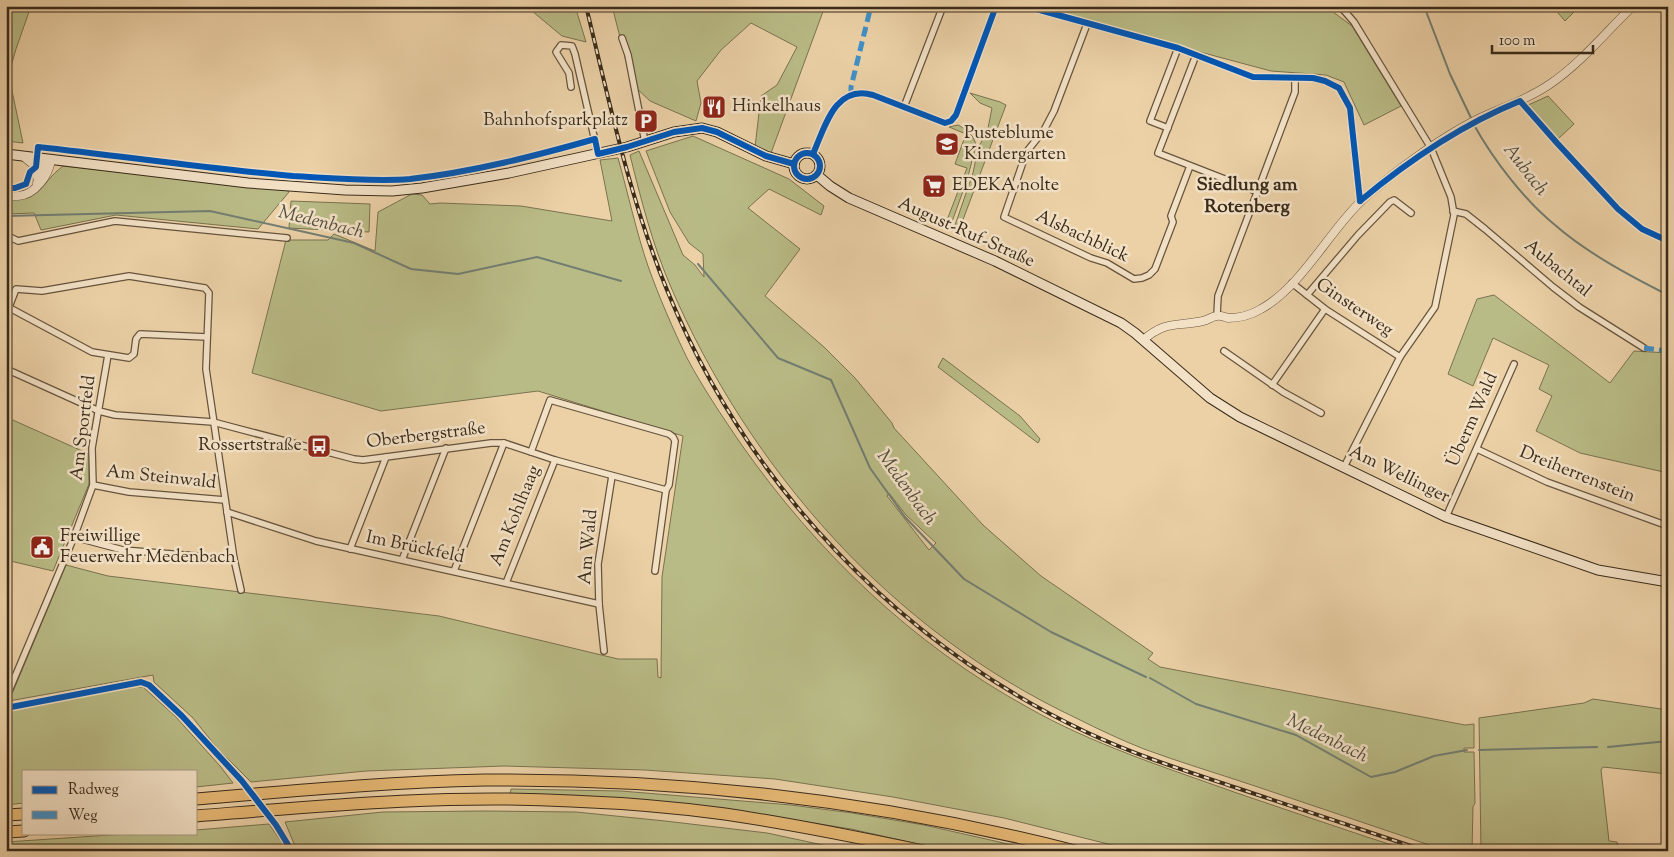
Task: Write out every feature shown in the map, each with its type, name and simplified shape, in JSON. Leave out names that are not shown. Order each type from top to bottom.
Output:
[{"type":"highway","points":[[198,799],[406,783],[486,780],[622,783],[727,790],[845,805],[925,818],[1075,851]]},
{"type":"highway","points":[[198,816],[408,800],[569,800],[723,814],[923,851]]},
{"type":"highway","points":[[6,815],[22,814]]},
{"type":"highway","points":[[6,832],[22,831]]},
{"type":"main road","points":[[6,154],[248,183],[368,191],[422,188],[509,173],[598,154],[645,142],[674,132],[702,128],[717,132],[766,156],[794,164]]},
{"type":"main road","points":[[801,154],[813,154],[820,163],[819,171],[808,179],[801,178],[796,173],[794,164],[798,156],[801,154]]},
{"type":"main road","name":"August-Ruf-Straße","points":[[816,175],[849,198],[995,261],[1121,323],[1143,340]]},
{"type":"main road","name":"Am Wellinger","points":[[1143,340],[1210,398],[1240,417],[1446,516],[1598,570],[1668,582]]},
{"type":"street","points":[[904,107],[942,6]]},
{"type":"street","points":[[813,154],[836,105],[846,97],[856,93],[867,93],[948,123],[954,118],[996,6]]},
{"type":"street","points":[[1025,6],[1178,48],[1253,77],[1313,78],[1325,81],[1339,88],[1350,108],[1360,201]]},
{"type":"street","points":[[1340,6],[1354,22],[1431,148],[1451,197],[1454,211],[1435,307],[1400,357],[1344,467]]},
{"type":"street","points":[[1143,340],[1161,328],[1202,321],[1217,316],[1237,318],[1248,315],[1272,302],[1292,283],[1360,201],[1431,148],[1474,121],[1540,91],[1552,83],[1633,6]]},
{"type":"street","name":"Alsbachblick","points":[[1087,24],[1054,111],[1044,130],[1030,147],[1023,162],[1004,217],[1091,258],[1107,263],[1134,279],[1142,278],[1149,275],[1155,269],[1173,222],[1171,216],[1190,166]]},
{"type":"street","points":[[622,38],[628,55],[645,142]]},
{"type":"street","points":[[571,86],[569,73],[554,55],[561,46],[572,46],[575,54],[598,154]]},
{"type":"street","points":[[1168,128],[1150,121],[1178,48]]},
{"type":"street","points":[[1196,55],[1158,154],[1258,192]]},
{"type":"street","points":[[1217,316],[1219,294],[1295,92],[1295,78]]},
{"type":"street","points":[[24,157],[36,167],[35,186]]},
{"type":"street","points":[[6,195],[19,196],[29,193],[35,186],[42,165],[52,160]]},
{"type":"street","points":[[1307,295],[1358,235],[1390,202],[1394,200],[1411,213]]},
{"type":"street","name":"Aubachtal","points":[[1454,211],[1466,214],[1486,229],[1579,307],[1644,348]]},
{"type":"street","points":[[6,234],[18,241],[115,221],[287,238]]},
{"type":"street","points":[[207,337],[140,334],[136,339],[134,354],[129,358],[108,355],[92,352],[7,307],[16,289],[42,291],[129,276],[205,288],[209,293],[206,369],[234,559],[241,590]]},
{"type":"street","name":"Ginsterweg","points":[[1292,283],[1325,309],[1400,357]]},
{"type":"street","points":[[1272,385],[1325,309]]},
{"type":"street","points":[[1224,351],[1272,385],[1320,413]]},
{"type":"street","name":"Am Sportfeld","points":[[6,698],[74,537],[93,485],[92,448],[108,355]]},
{"type":"street","name":"Überm Wald","points":[[1446,516],[1514,364]]},
{"type":"street","name":"Oberbergstraße","points":[[6,369],[99,412],[115,415],[213,422],[354,459],[363,460],[491,442],[504,443],[555,460],[666,490]]},
{"type":"street","points":[[532,452],[550,400],[669,434],[673,437],[675,441],[655,571]]},
{"type":"street","points":[[454,571],[504,443]]},
{"type":"street","points":[[402,560],[446,448]]},
{"type":"street","name":"Dreiherrenstein","points":[[1476,449],[1547,482],[1668,526]]},
{"type":"street","points":[[350,549],[386,457]]},
{"type":"street","name":"Am Kohlhaag","points":[[506,583],[555,460]]},
{"type":"street","name":"Am Wald","points":[[604,651],[598,564],[612,476]]},
{"type":"street","name":"Am Steinwald","points":[[93,485],[128,492],[225,500]]},
{"type":"street","name":"Im Brückfeld","points":[[227,512],[316,541],[600,604]]},
{"type":"street","points":[[74,537],[123,550],[234,559]]},
{"type":"green space","points":[[6,6],[31,6],[10,70],[11,86],[23,143],[6,141]]},
{"type":"green space","points":[[526,6],[575,6],[586,42],[562,36]]},
{"type":"green space","points":[[612,6],[825,6],[771,153],[755,147],[761,96],[777,85],[797,47],[751,23],[721,50],[697,81],[701,103],[696,121],[650,101],[632,84]]},
{"type":"green space","points":[[1028,6],[1325,6],[1352,26],[1401,106],[1364,125],[1344,82],[1326,75],[1271,71]]},
{"type":"green space","points":[[1552,6],[1580,6],[1565,21]]},
{"type":"green space","points":[[970,93],[1006,105],[958,233],[953,231],[973,173],[978,149],[988,128],[992,108],[980,103]]},
{"type":"green space","points":[[1548,96],[1574,124],[1558,139],[1526,106]]},
{"type":"green space","points":[[958,125],[970,133],[976,146],[967,180],[949,230],[944,228],[967,168],[955,164],[966,134],[949,127]]},
{"type":"green space","points":[[693,136],[789,179],[824,206],[821,215],[769,189],[748,208],[800,249],[765,296],[824,347],[855,378],[894,428],[983,525],[1041,576],[1153,653],[1148,659],[1160,667],[1465,725],[1474,724],[1474,748],[1464,748],[1464,752],[1474,752],[1475,803],[1473,807],[1472,851],[1447,851],[1144,749],[1118,738],[1009,682],[946,640],[888,592],[834,539],[785,481],[741,419],[703,353],[670,285],[658,253],[647,221],[630,155],[639,151],[683,255],[695,265],[704,277],[703,254],[689,243],[670,212],[646,151]],"holes":[[[889,493],[906,515],[936,543],[929,550],[887,496]]]},
{"type":"green space","points":[[618,158],[652,278],[666,313],[693,369],[741,444],[770,484],[834,558],[869,592],[944,654],[985,682],[1027,707],[1077,732],[1103,744],[1181,773],[1410,851],[1136,851],[1004,818],[893,797],[775,779],[645,770],[504,766],[366,771],[251,782],[217,748],[193,718],[154,682],[153,675],[9,701],[66,565],[108,576],[439,616],[618,659],[657,659],[658,677],[661,678],[662,577],[683,436],[538,391],[381,411],[252,373],[286,240],[328,240],[334,234],[375,251],[378,212],[412,194],[422,195],[430,204],[521,206],[612,221],[600,160]]},
{"type":"green space","points":[[63,166],[286,190],[289,192],[258,229],[116,215],[41,230],[34,213],[6,214],[6,199],[18,199],[34,194]]},
{"type":"green space","points":[[291,201],[370,204],[369,232],[289,228]]},
{"type":"green space","points":[[1494,295],[1610,383],[1634,351],[1668,353],[1668,473],[1580,453],[1536,431],[1552,396],[1539,389],[1549,365],[1493,338],[1473,386],[1448,374],[1477,299]]},
{"type":"green space","points":[[943,358],[1020,416],[1040,439],[1038,443],[938,367]]},
{"type":"green space","points":[[6,417],[89,454],[89,484],[53,571],[6,560]]},
{"type":"green space","points":[[130,686],[143,687],[175,716],[233,783],[198,787],[198,770],[22,770],[22,803],[6,805],[6,711]]},
{"type":"green space","points":[[1593,699],[1668,710],[1668,774],[1603,767],[1601,770],[1609,841],[1617,842],[1619,851],[1481,851],[1479,718],[1584,703]]},
{"type":"green space","points":[[511,789],[621,791],[791,805],[924,825],[1039,851],[949,851],[851,829],[725,809],[510,794]]},
{"type":"green space","points":[[383,812],[576,812],[665,821],[767,833],[851,851],[297,851],[285,822]]},
{"type":"green space","points":[[269,824],[285,849],[284,851],[6,851],[6,842],[125,834],[198,834],[198,830]]},
{"type":"waterway","name":"Aubach","points":[[1424,6],[1450,74],[1472,120]]},
{"type":"waterway","name":"Aubach","points":[[1474,125],[1510,178],[1543,215],[1567,235],[1595,254],[1668,295]]},
{"type":"waterway","name":"Medenbach","points":[[6,216],[210,211],[354,243],[411,269],[458,274],[537,257],[621,281]]},
{"type":"waterway","name":"Medenbach","points":[[698,264],[778,358],[831,380],[870,468],[905,517],[964,579],[1051,632],[1146,677]]},
{"type":"waterway","name":"Medenbach","points":[[1150,678],[1196,704],[1296,735],[1371,777],[1395,772],[1434,756],[1467,750]]},
{"type":"waterway","name":"Medenbach","points":[[1608,747],[1668,741]]},
{"type":"waterway","name":"Medenbach","points":[[1479,750],[1597,747]]},
{"type":"railway","points":[[586,6],[631,186],[667,290],[700,361],[739,428],[785,492],[836,550],[892,604],[952,653],[1017,695],[1086,732],[1161,762],[1426,851]]},
{"type":"marked path","points":[[851,95],[851,87],[871,6]]},
{"type":"marked path","points":[[1644,348],[1668,351]]},
{"type":"cycle path","points":[[813,154],[833,110],[849,96],[860,93],[873,95],[945,123],[951,121],[956,115],[996,6]]},
{"type":"cycle path","points":[[1025,6],[1178,48],[1253,77],[1313,78],[1325,81],[1339,88],[1350,108],[1360,201]]},
{"type":"cycle path","points":[[1360,201],[1397,171],[1456,132],[1520,101],[1618,209],[1642,229],[1668,241]]},
{"type":"cycle path","points":[[6,188],[15,188],[26,184],[30,172],[36,167],[38,147],[293,176],[396,180],[480,168],[595,139],[598,154],[674,132],[702,128],[717,132],[766,156],[794,164]]},
{"type":"cycle path","points":[[807,153],[816,157],[820,166],[816,175],[807,179],[798,175],[794,166],[798,157],[807,153]]},
{"type":"cycle path","points":[[6,708],[141,682],[149,685],[182,716],[242,781],[276,825],[290,848],[288,851]]},
{"type":"place","name":"Hinkelhaus","points":[[714,107]]},
{"type":"place","name":"Bahnhofsparkplatz","points":[[646,121]]},
{"type":"place","name":"Pusteblume Kindergarten","points":[[947,144]]},
{"type":"place","name":"EDEKA nolte","points":[[934,186]]},
{"type":"place","name":"Rossertstraße","points":[[319,446]]},
{"type":"place","name":"Freiwillige Feuerwehr Medenbach","points":[[42,547]]},
{"type":"district","name":"Siedlung am Rotenberg","points":[[1247,196]]}]
